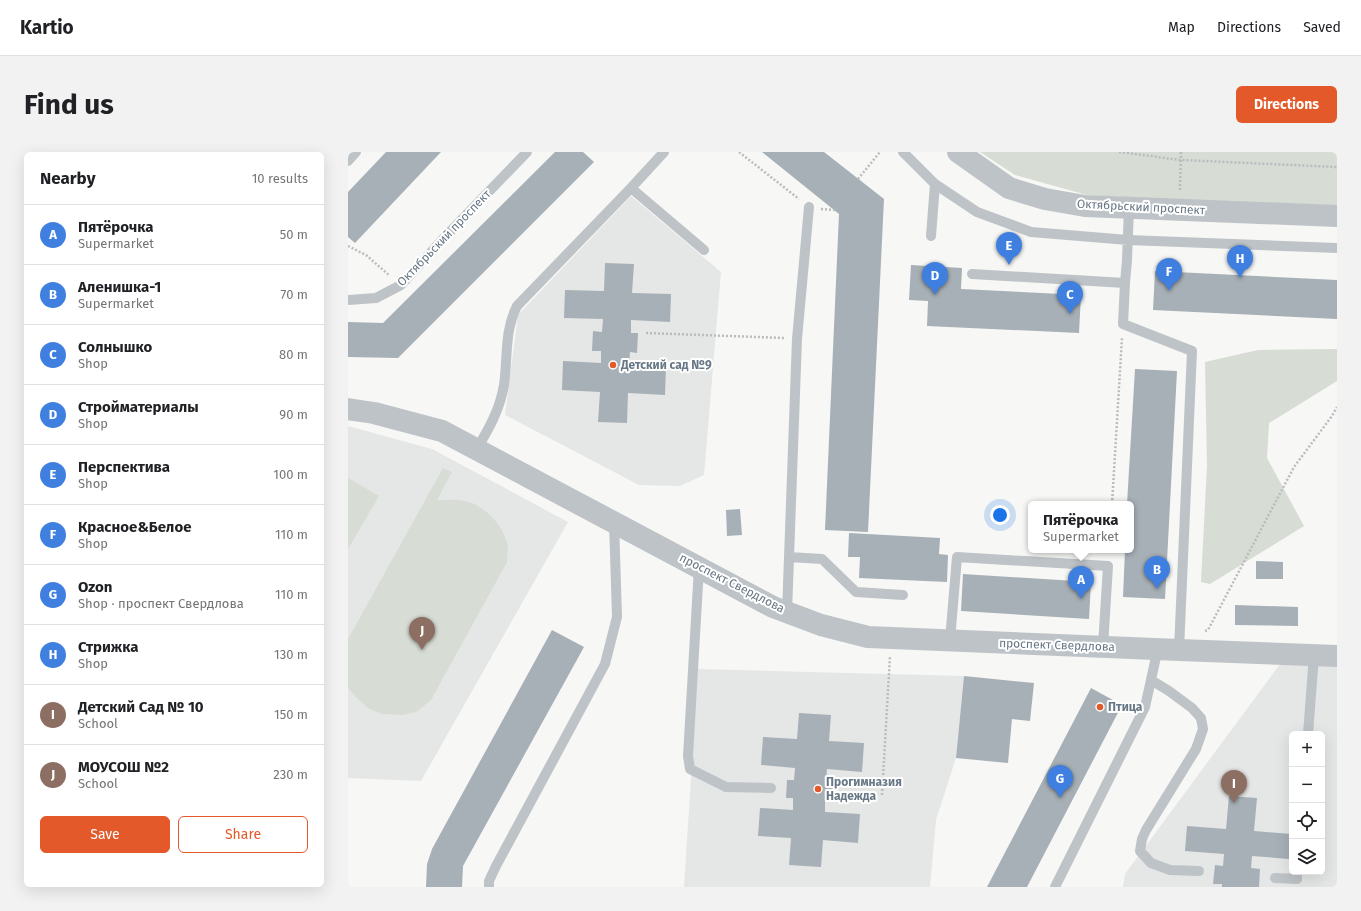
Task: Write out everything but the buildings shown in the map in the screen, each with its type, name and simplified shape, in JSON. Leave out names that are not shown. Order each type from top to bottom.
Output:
[{"type":"street","name":"Октябрьский проспект","points":[[958,152],[1009,188],[1045,199],[1085,206],[1337,216]]},
{"type":"street","name":"проспект Свердлова","points":[[348,409],[374,413],[442,431],[774,607],[821,625],[868,636],[891,638],[1337,656]]},
{"type":"lane","points":[[348,161],[356,152]]},
{"type":"lane","name":"Октябрьский проспект","points":[[348,300],[376,298],[401,285],[527,152]]},
{"type":"lane","points":[[476,450],[490,427],[499,407],[504,385],[508,334],[512,317],[517,306],[664,152]]},
{"type":"lane","points":[[903,152],[936,184],[977,212],[1031,232],[1128,240],[1337,248]]},
{"type":"lane","points":[[912,161],[918,152]]},
{"type":"lane","points":[[931,236],[936,184]]},
{"type":"lane","points":[[631,188],[704,250]]},
{"type":"lane","points":[[787,612],[797,339],[809,207]]},
{"type":"lane","points":[[1055,887],[1145,708],[1151,680],[1168,649],[1192,351],[1123,324],[1129,208]]},
{"type":"lane","points":[[972,274],[1125,283]]},
{"type":"lane","points":[[489,887],[489,881],[496,866],[606,664],[617,617],[614,522]]},
{"type":"lane","points":[[789,557],[822,559],[856,592],[903,595]]},
{"type":"lane","points":[[950,640],[957,557],[1108,566],[1103,646]]},
{"type":"lane","points":[[699,567],[688,756],[690,769],[726,787],[771,788]]},
{"type":"lane","points":[[1308,731],[1314,655]]},
{"type":"lane","points":[[1151,680],[1192,708],[1201,718],[1203,729],[1196,749],[1146,830],[1142,839],[1140,851],[1151,863],[1170,870],[1198,871]]},
{"type":"lane","points":[[1275,878],[1296,879],[1297,875]]},
{"type":"path","points":[[739,152],[809,207],[835,210]]},
{"type":"path","points":[[858,179],[880,152]]},
{"type":"path","points":[[1119,152],[1181,160],[1337,166]]},
{"type":"path","points":[[348,246],[366,255],[401,285]]},
{"type":"path","points":[[1112,501],[1123,324]]},
{"type":"path","points":[[646,333],[797,339]]},
{"type":"path","points":[[1168,649],[1208,630],[1294,467],[1337,407]]},
{"type":"path","points":[[882,795],[891,638]]},
{"type":"shaded area","points":[[980,152],[1337,152],[1337,209],[1087,195],[1015,175]]},
{"type":"shaded area","name":"Детский сад №9","points":[[631,196],[721,272],[704,475],[680,486],[639,485],[505,415],[518,315]]},
{"type":"shaded area","points":[[1337,349],[1337,381],[1269,423],[1267,458],[1304,526],[1210,584],[1201,582],[1207,466],[1205,362],[1258,350]]},
{"type":"shaded area","points":[[348,426],[432,449],[568,522],[421,781],[348,778]]},
{"type":"shaded area","points":[[443,468],[452,472],[437,500],[454,500],[472,503],[491,516],[497,522],[505,536],[508,548],[507,562],[431,700],[416,712],[402,715],[382,714],[368,708],[348,688],[348,639]]},
{"type":"shaded area","points":[[348,478],[379,496],[348,549]]},
{"type":"shaded area","points":[[1283,660],[1337,661],[1337,887],[1123,887],[1125,874]]},
{"type":"shaded area","name":"Прогимназия Надежда","points":[[698,669],[964,676],[956,758],[936,820],[930,887],[684,887]]},
{"type":"place","name":"Перспектива","points":[[1009,265]]},
{"type":"place","name":"Стрижка","points":[[1240,278]]},
{"type":"place","name":"Красное&Белое","points":[[1169,291]]},
{"type":"place","name":"Стройматериалы","points":[[935,295]]},
{"type":"place","name":"Солнышко","points":[[1070,314]]},
{"type":"place","name":"Детский сад №9","points":[[613,365]]},
{"type":"place","name":"Аленишка-1","points":[[1157,589]]},
{"type":"place","name":"Пятёрочка","points":[[1081,599]]},
{"type":"place","name":"МОУСОШ №2","points":[[422,650]]},
{"type":"place","name":"Птица","points":[[1100,707]]},
{"type":"place","name":"Прогимназия Надежда","points":[[818,789]]},
{"type":"place","name":"Ozon","points":[[1060,798]]},
{"type":"place","name":"Детский Сад № 10","points":[[1234,803]]}]
